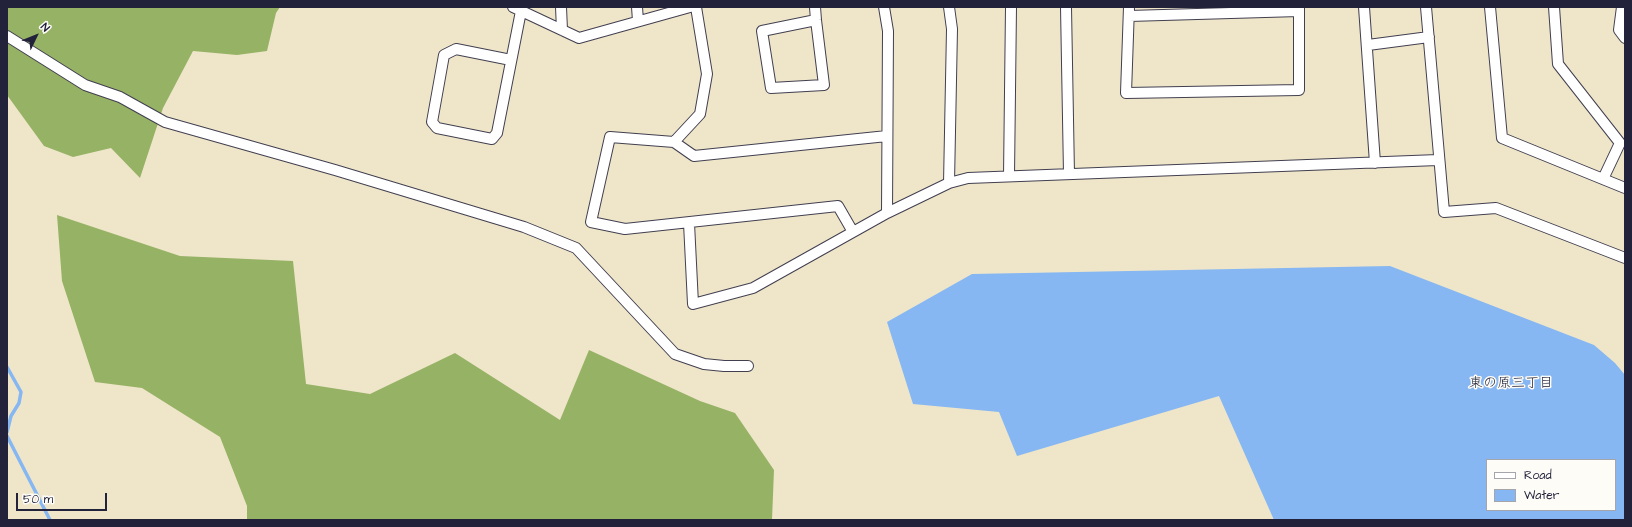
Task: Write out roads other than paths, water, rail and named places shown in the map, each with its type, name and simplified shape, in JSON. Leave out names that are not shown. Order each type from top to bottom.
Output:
[{"type":"street","points":[[561,7],[562,30]]},
{"type":"street","points":[[637,7],[638,22]]},
{"type":"street","points":[[511,60],[456,48],[444,55],[432,122],[437,128],[492,139],[497,133],[511,60],[517,9],[579,38],[690,7]]},
{"type":"street","points":[[674,142],[700,114],[707,74],[696,7]]},
{"type":"street","points":[[815,7],[824,85],[771,88],[762,32],[816,20]]},
{"type":"street","points":[[884,7],[888,31],[887,213]]},
{"type":"street","points":[[949,7],[952,29],[949,183]]},
{"type":"street","points":[[1009,176],[1011,7]]},
{"type":"street","points":[[1066,7],[1069,174]]},
{"type":"street","points":[[1364,7],[1368,45],[1375,163]]},
{"type":"street","points":[[1426,7],[1438,160],[1444,212],[1496,208],[1625,258]]},
{"type":"street","points":[[1490,7],[1502,138],[1625,188]]},
{"type":"street","points":[[1554,7],[1558,64],[1620,143],[1603,179]]},
{"type":"street","points":[[1622,7],[1619,30],[1625,38]]},
{"type":"street","points":[[1299,9],[1298,90],[1126,93],[1129,11],[1299,9]]},
{"type":"street","points":[[7,36],[85,85],[120,97],[165,122],[335,170],[508,222],[576,248],[675,354],[704,364],[748,366]]},
{"type":"street","points":[[1368,45],[1429,37]]},
{"type":"street","points":[[853,232],[838,206],[626,229],[592,222],[610,138],[674,142],[694,156],[887,136]]},
{"type":"street","points":[[689,223],[693,304],[753,288],[887,213],[949,183],[968,178],[1438,160]]},
{"type":"water","points":[[1390,266],[1594,345],[1615,363],[1625,375],[1625,520],[1274,520],[1219,396],[1017,456],[999,412],[913,404],[887,322],[972,274]]},
{"type":"waterway","points":[[7,367],[21,392],[19,403],[11,416],[7,432]]},
{"type":"waterway","points":[[7,436],[50,520]]},
{"type":"district","name":"東の原三丁目","points":[[1511,384]]}]
